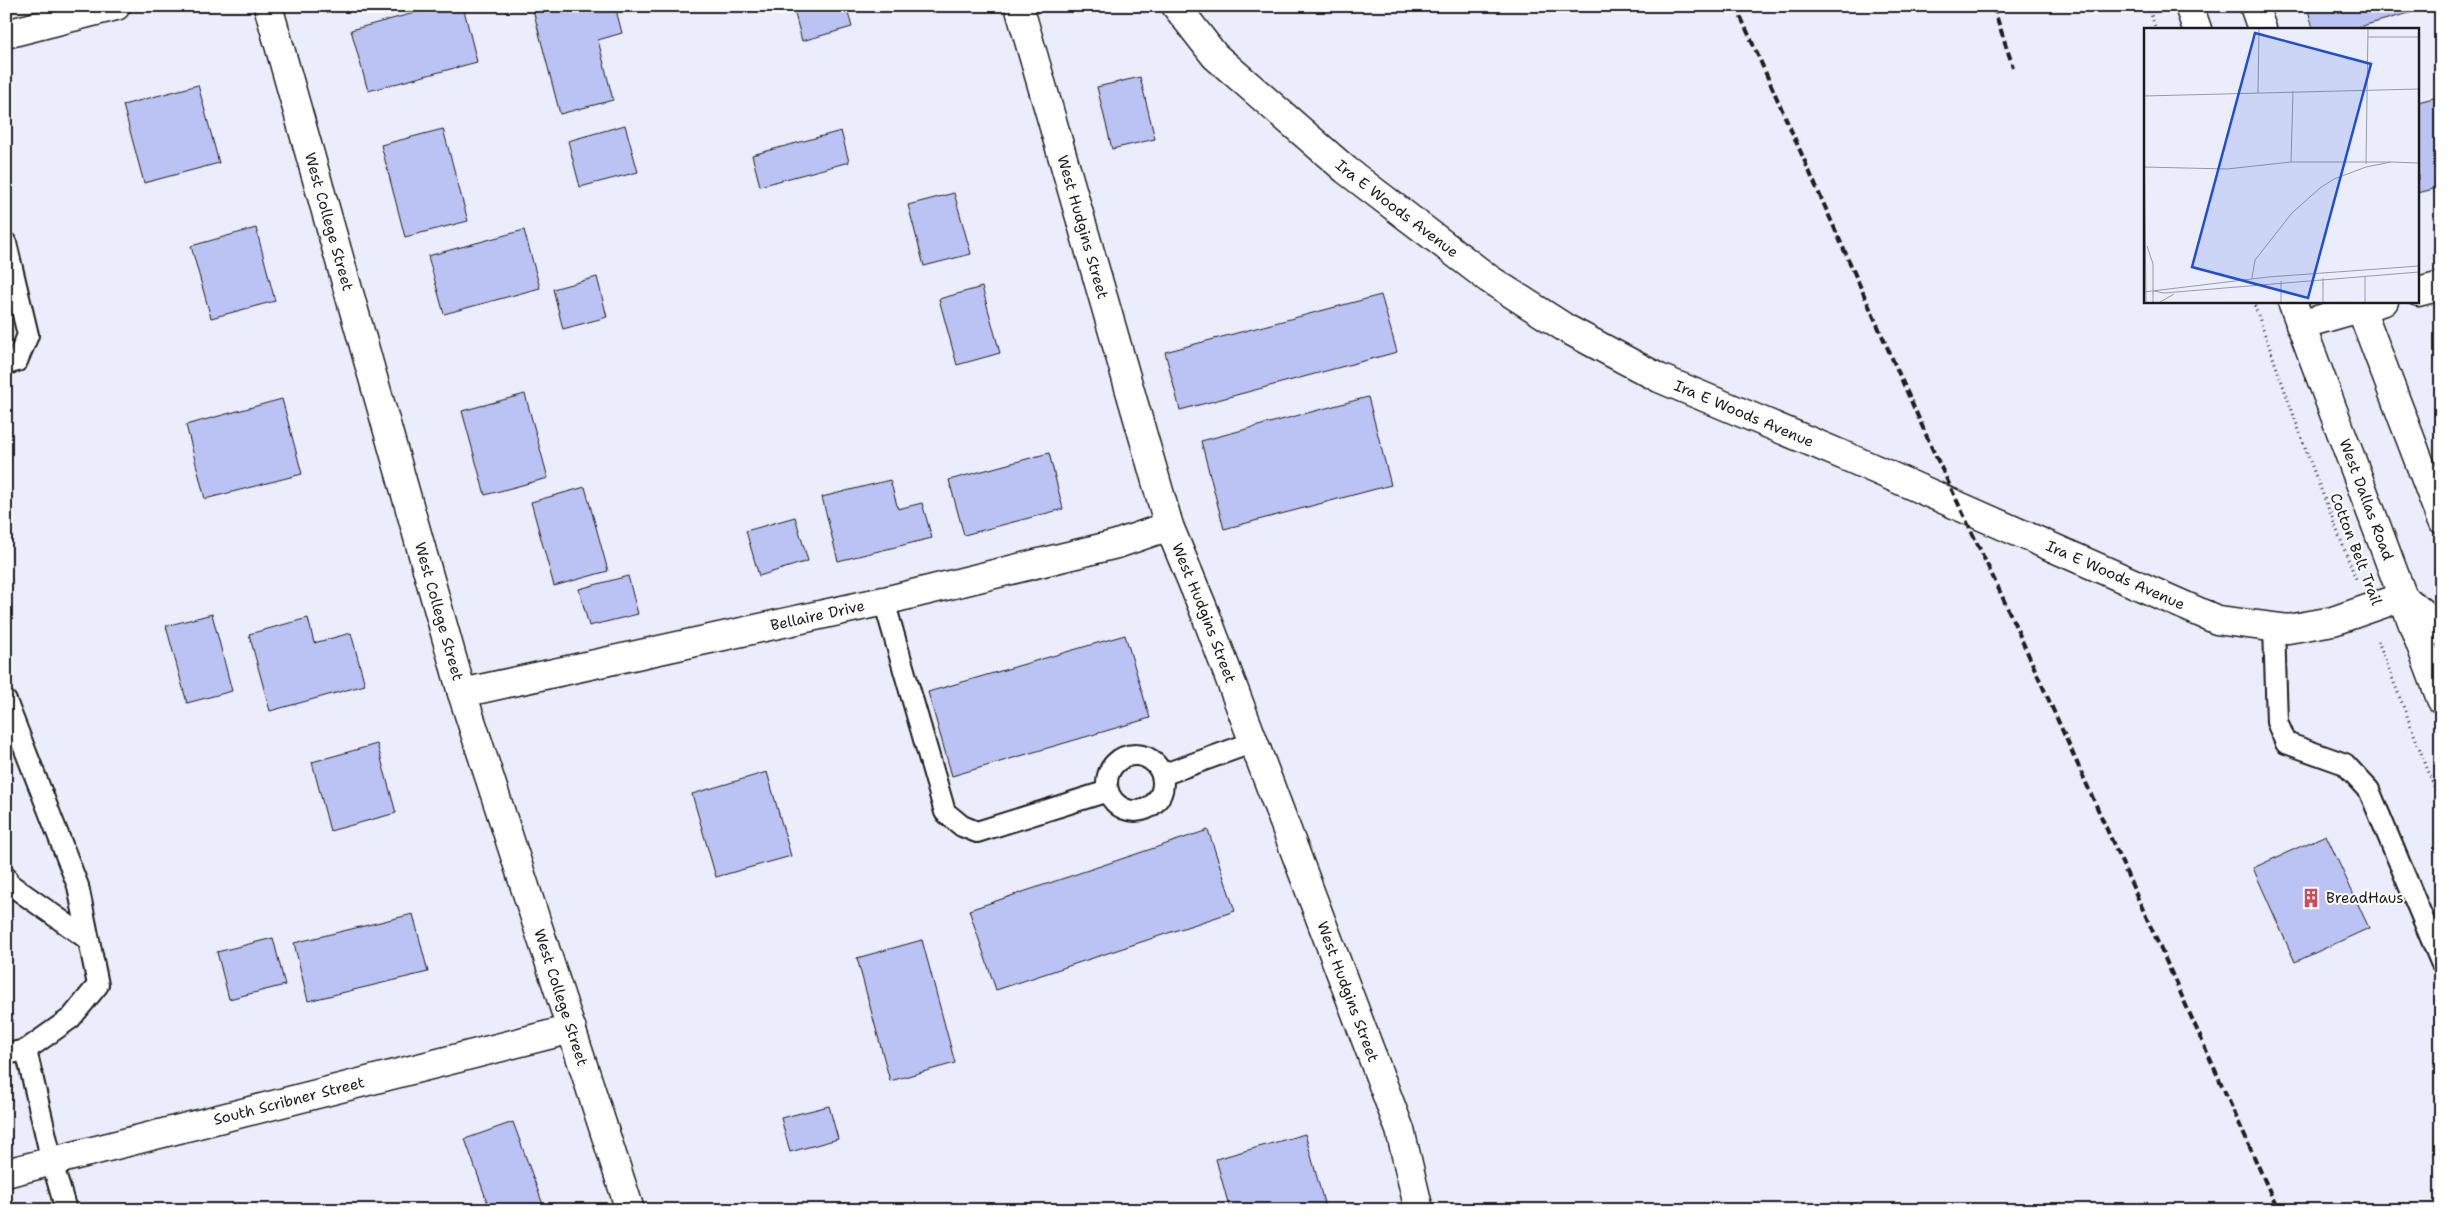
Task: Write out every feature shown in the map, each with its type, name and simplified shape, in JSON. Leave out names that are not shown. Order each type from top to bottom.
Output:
[{"type":"street","points":[[6,34],[116,6]]},
{"type":"street","name":"West College Street","points":[[268,6],[462,693],[630,1210]]},
{"type":"street","name":"West Hudgins Street","points":[[1020,6],[1169,526],[1205,613],[1400,1130],[1419,1210]]},
{"type":"street","name":"Ira E Woods Avenue","points":[[1176,6],[1215,56],[1346,170],[1488,279],[1566,329],[1659,378],[1852,459],[2217,620],[2288,629],[2333,621],[2402,597]]},
{"type":"street","points":[[2189,6],[2197,28]]},
{"type":"street","points":[[2254,6],[2262,28]]},
{"type":"street","points":[[2420,291],[2441,286]]},
{"type":"street","points":[[2296,313],[2368,304],[2441,520]]},
{"type":"street","name":"West Dallas Road","points":[[2296,313],[2441,699]]},
{"type":"street","name":"Bellaire Drive","points":[[462,693],[884,601],[1117,544],[1169,526]]},
{"type":"street","points":[[2402,597],[2434,622],[2441,631]]},
{"type":"street","name":"South Scribner Street","points":[[6,1173],[572,1029]]},
{"type":"lane","points":[[6,242],[28,335],[17,361],[6,364]]},
{"type":"lane","points":[[884,601],[946,812],[956,821],[976,832],[1108,791]]},
{"type":"lane","points":[[2274,627],[2277,722],[2286,743],[2344,764],[2370,790],[2438,949]]},
{"type":"lane","points":[[6,702],[78,886],[98,986],[71,1018],[26,1050],[6,1054]]},
{"type":"lane","points":[[1162,775],[1254,742]]},
{"type":"lane","points":[[1138,755],[1149,758],[1162,775],[1163,786],[1160,797],[1153,805],[1143,810],[1132,811],[1122,808],[1113,800],[1108,791],[1111,769],[1118,761],[1128,756],[1138,755]]},
{"type":"lane","points":[[6,877],[8,883],[89,940]]},
{"type":"lane","points":[[26,1050],[52,1162],[66,1210]]},
{"type":"path","points":[[2148,6],[2156,28]]},
{"type":"path","name":"Cotton Belt Trail","points":[[2253,302],[2311,464],[2368,610],[2384,660],[2441,804]]},
{"type":"building","points":[[440,6],[463,6],[477,62],[368,91],[351,30]]},
{"type":"building","points":[[532,6],[615,6],[622,33],[598,40],[613,100],[560,114]]},
{"type":"building","points":[[793,6],[846,6],[852,27],[802,41]]},
{"type":"building","points":[[2307,6],[2411,6],[2413,12],[2355,28],[2313,28]]},
{"type":"building","points":[[1140,77],[1155,139],[1112,149],[1097,87]]},
{"type":"building","points":[[198,85],[219,163],[144,183],[123,105]]},
{"type":"building","points":[[2441,96],[2441,187],[2420,192],[2420,101]]},
{"type":"building","points":[[625,125],[638,172],[580,187],[568,141]]},
{"type":"building","points":[[443,129],[468,221],[405,237],[381,145]]},
{"type":"building","points":[[841,131],[849,162],[760,186],[752,155]]},
{"type":"building","points":[[954,193],[971,254],[924,266],[908,205]]},
{"type":"building","points":[[256,228],[275,301],[211,318],[191,246]]},
{"type":"building","points":[[524,230],[540,288],[444,314],[428,256]]},
{"type":"building","points":[[597,277],[607,317],[563,329],[553,289]]},
{"type":"building","points":[[982,287],[1000,353],[957,365],[939,299]]},
{"type":"building","points":[[1381,295],[1397,352],[1180,410],[1165,352]]},
{"type":"building","points":[[525,394],[548,478],[485,495],[462,411]]},
{"type":"building","points":[[1368,397],[1391,485],[1224,529],[1201,441]]},
{"type":"building","points":[[282,399],[302,474],[205,499],[186,425]]},
{"type":"building","points":[[1049,453],[1063,509],[964,535],[949,480]]},
{"type":"building","points":[[890,480],[898,509],[922,503],[932,538],[838,561],[822,497]]},
{"type":"building","points":[[585,487],[608,571],[554,586],[531,502]]},
{"type":"building","points":[[795,517],[808,561],[759,576],[746,531]]},
{"type":"building","points":[[628,576],[638,614],[589,626],[579,589]]},
{"type":"building","points":[[212,614],[232,691],[187,703],[166,626]]},
{"type":"building","points":[[308,618],[314,643],[351,633],[365,685],[270,711],[249,634]]},
{"type":"building","points":[[1125,635],[1150,718],[952,776],[928,692]]},
{"type":"building","points":[[377,744],[396,813],[330,831],[312,762]]},
{"type":"building","points":[[767,772],[791,856],[716,877],[692,794]]},
{"type":"building","points":[[1208,830],[1235,911],[996,990],[969,910]]},
{"type":"building","name":"BreadHaus","points":[[2326,835],[2369,928],[2295,962],[2253,868]]},
{"type":"building","points":[[413,914],[428,972],[308,1001],[294,943]]},
{"type":"building","points":[[273,938],[285,985],[229,999],[217,952]]},
{"type":"building","points":[[922,940],[955,1063],[890,1081],[857,958]]},
{"type":"building","points":[[829,1106],[838,1139],[790,1152],[781,1118]]},
{"type":"building","points":[[513,1122],[545,1210],[490,1210],[465,1139]]},
{"type":"building","points":[[1305,1134],[1326,1210],[1230,1210],[1216,1159]]},
{"type":"railway","points":[[1736,6],[1931,446],[2002,596],[2278,1210]]},
{"type":"railway","points":[[1993,6],[2013,67]]},
{"type":"place","name":"BreadHaus","points":[[2311,898]]}]
